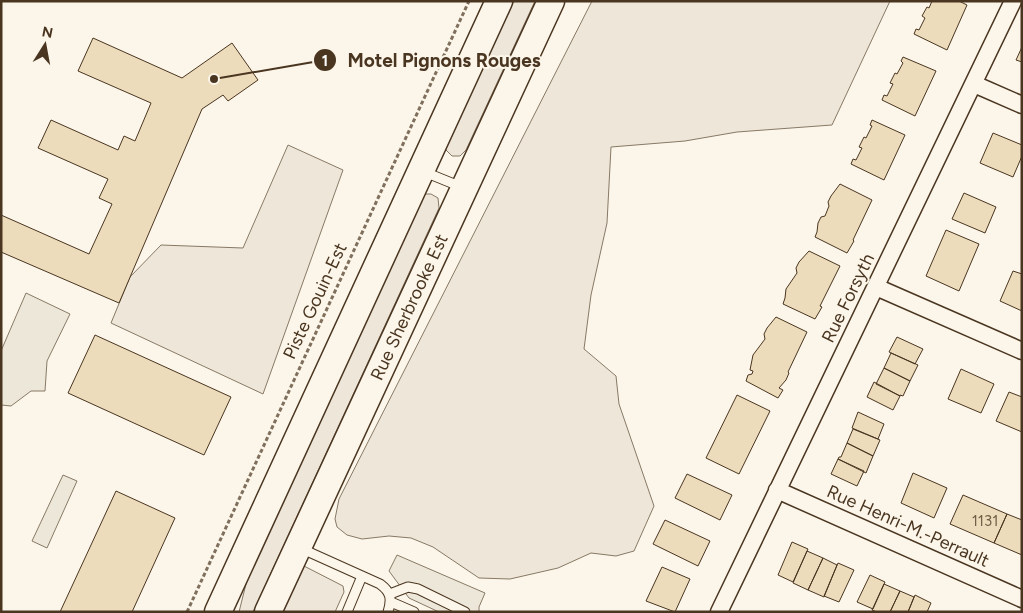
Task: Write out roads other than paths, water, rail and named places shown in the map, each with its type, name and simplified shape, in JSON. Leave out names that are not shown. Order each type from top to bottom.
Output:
[{"type":"main road","points":[[218,612],[499,1]]},
{"type":"main road","name":"Rue Sherbrooke Est","points":[[268,612],[552,1]]},
{"type":"street","name":"Rue Forsyth","points":[[719,612],[1013,1]]},
{"type":"street","points":[[974,84],[1022,105]]},
{"type":"street","points":[[876,287],[1022,351]]},
{"type":"street","name":"Rue Henri-M.-Perrault","points":[[777,490],[1022,599]]},
{"type":"lane","points":[[420,170],[464,188]]},
{"type":"lane","points":[[298,547],[380,584],[390,598],[414,612]]},
{"type":"lane","points":[[347,612],[362,576]]},
{"type":"lane","points":[[390,598],[408,587],[418,589],[465,612]]},
{"type":"lane","points":[[388,612],[390,598]]},
{"type":"place","name":"Motel Pignons Rouges","points":[[214,79]]}]
